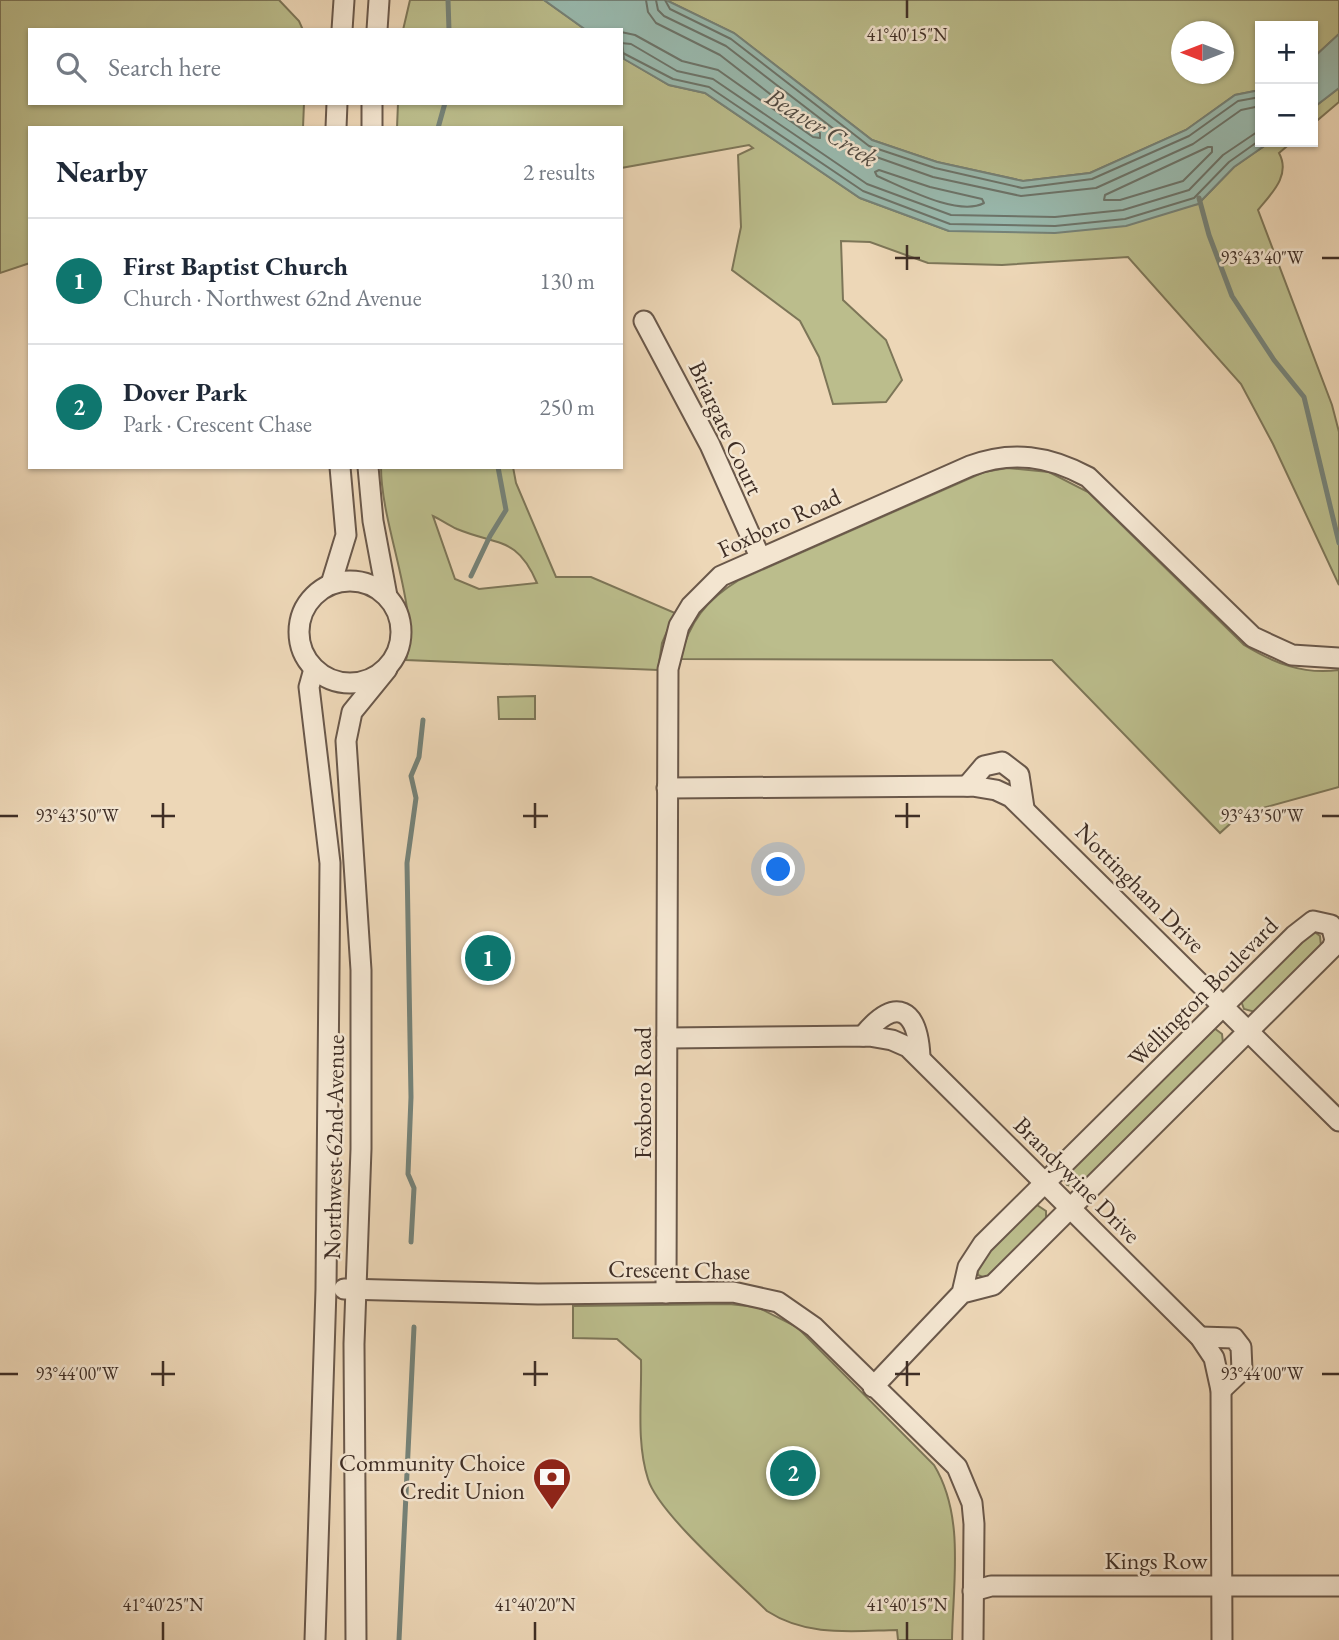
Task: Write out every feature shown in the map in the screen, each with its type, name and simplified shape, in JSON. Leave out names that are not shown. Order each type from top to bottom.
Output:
[{"type":"street","points":[[342,28],[344,0]]},
{"type":"street","points":[[377,28],[379,0]]},
{"type":"street","points":[[336,126],[337,105]]},
{"type":"street","points":[[372,105],[372,126]]},
{"type":"street","name":"Briargate Court","points":[[645,321],[710,445],[760,557]]},
{"type":"street","name":"Foxboro Road","points":[[666,1293],[668,669],[679,626],[691,606],[713,583],[760,557],[970,466],[1005,456],[1029,456],[1059,463],[1088,478],[1253,637],[1292,656],[1339,658]]},
{"type":"street","points":[[331,584],[346,535],[340,469]]},
{"type":"street","points":[[368,469],[373,521],[387,596]]},
{"type":"street","points":[[351,580],[371,584],[387,596],[398,612],[402,632],[398,652],[387,669],[370,680],[350,684],[330,680],[314,668],[302,652],[299,632],[303,612],[314,595],[331,584],[351,580]]},
{"type":"street","name":"Northwest 62nd Avenue","points":[[314,668],[309,687],[330,863],[326,1289],[315,1640]]},
{"type":"street","name":"Northwest 62nd Avenue","points":[[356,1640],[355,1289],[361,1149],[361,970],[346,741],[352,712],[387,669]]},
{"type":"street","points":[[967,786],[984,766],[1002,762],[1019,775],[1024,808]]},
{"type":"street","name":"Nottingham Drive","points":[[667,788],[967,786],[996,790],[1024,808],[1339,1121]]},
{"type":"street","name":"Wellington Boulevard","points":[[873,1387],[962,1293],[973,1258],[1046,1183],[1307,924],[1323,921],[1331,925],[1335,940],[1332,948],[1072,1210],[993,1285],[962,1293]]},
{"type":"street","points":[[863,1036],[880,1018],[895,1012],[902,1013],[911,1017],[917,1026],[920,1058]]},
{"type":"street","name":"Brandywine Drive","points":[[667,1038],[863,1036],[892,1040],[920,1058],[1200,1337],[1214,1358],[1221,1390],[1222,1640]]},
{"type":"street","name":"Crescent Chase","points":[[326,1289],[733,1292],[778,1301],[814,1327],[957,1467],[972,1503],[974,1640]]},
{"type":"street","points":[[1200,1337],[1234,1338],[1241,1347],[1244,1357],[1242,1370],[1221,1390]]},
{"type":"street","name":"Kings Row","points":[[974,1591],[991,1586],[1339,1586]]},
{"type":"green space","points":[[0,0],[279,0],[299,21],[302,28],[28,28],[28,105],[304,105],[303,126],[28,126],[28,264],[0,273]]},
{"type":"green space","points":[[410,0],[544,0],[583,28],[403,28]]},
{"type":"green space","points":[[666,0],[1339,0],[1339,34],[1318,53],[1318,21],[1255,21],[1255,91],[1235,95],[1186,130],[1090,173],[1023,181],[937,162],[872,140],[734,33]]},
{"type":"green space","points":[[623,58],[669,85],[705,93],[860,198],[949,231],[1198,204],[1234,167],[1263,147],[1286,147],[1279,153],[1283,169],[1278,183],[1258,210],[1332,405],[1339,432],[1339,585],[1273,444],[1241,384],[1128,257],[1002,265],[928,263],[870,242],[841,241],[843,300],[886,340],[902,380],[886,402],[833,404],[819,357],[800,321],[732,270],[741,227],[738,155],[753,148],[749,145],[623,168],[623,126],[397,126],[398,105],[623,105]]},
{"type":"green space","points":[[1339,88],[1339,102],[1318,120],[1318,104]]},
{"type":"green space","points":[[1007,468],[1049,472],[1088,492],[1244,645],[1289,666],[1313,671],[1339,670],[1339,787],[1241,814],[1220,833],[1052,660],[680,659],[688,634],[700,613],[739,580],[984,472]]},
{"type":"green space","points":[[381,469],[513,469],[516,483],[556,577],[591,577],[675,613],[662,643],[658,670],[406,660],[408,617],[387,515]],"holes":[[[433,516],[457,529],[514,550],[530,568],[537,583],[479,589],[455,579]]]},
{"type":"green space","points":[[535,696],[535,719],[499,719],[498,697]]},
{"type":"green space","points":[[1312,930],[1320,936],[1321,946],[1255,1012],[1244,1009],[1241,1001]]},
{"type":"green space","points":[[1214,1028],[1222,1034],[1223,1043],[1078,1188],[1067,1185],[1064,1178]]},
{"type":"green space","points":[[1037,1205],[1046,1211],[1046,1221],[993,1275],[985,1278],[978,1275],[976,1263],[1032,1206]]},
{"type":"green space","points":[[729,1304],[757,1307],[797,1327],[934,1465],[944,1485],[954,1527],[952,1640],[898,1640],[897,1630],[830,1631],[782,1619],[767,1611],[701,1547],[655,1493],[648,1479],[642,1450],[641,1360],[617,1339],[573,1338],[573,1306]]},
{"type":"water","name":"Beaver Creek","points":[[544,0],[666,0],[734,33],[872,140],[937,162],[1023,181],[1090,173],[1186,130],[1235,95],[1255,91],[1255,147],[1263,147],[1234,167],[1198,204],[1126,226],[1055,233],[949,231],[860,198],[705,93],[669,85],[624,59],[623,28],[583,28]]},
{"type":"water","points":[[1339,34],[1339,88],[1318,104],[1318,84],[1318,53]]},
{"type":"waterway","points":[[448,0],[449,28]]},
{"type":"waterway","points":[[439,126],[444,105]]},
{"type":"waterway","points":[[1199,198],[1209,235],[1232,296],[1274,360],[1304,397],[1339,543]]},
{"type":"waterway","points":[[471,576],[506,510],[498,469]]},
{"type":"waterway","points":[[411,1242],[414,1188],[408,1174],[411,1097],[407,863],[416,798],[411,776],[419,757],[423,720]]},
{"type":"waterway","points":[[399,1640],[414,1327]]},
{"type":"place","name":"First Baptist Church","points":[[488,958]]},
{"type":"place","name":"Dover Park","points":[[793,1473]]},
{"type":"place","name":"Community Choice Credit Union","points":[[552,1511]]}]
